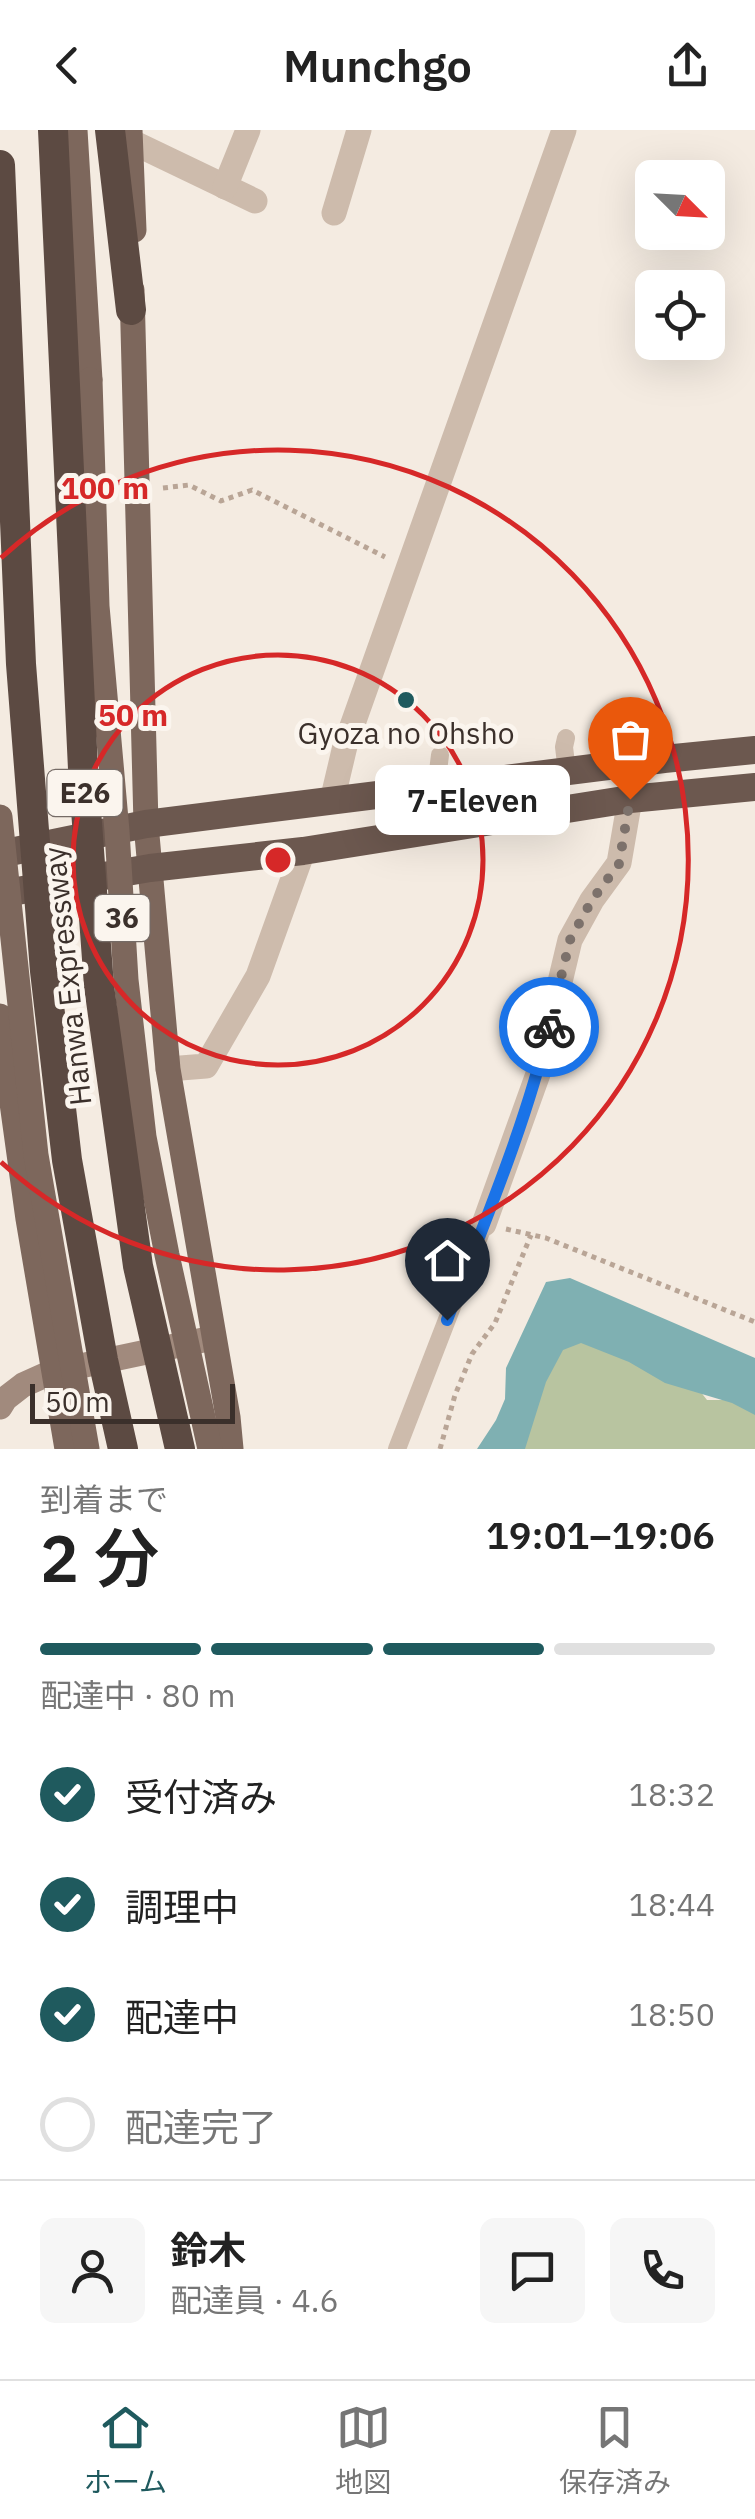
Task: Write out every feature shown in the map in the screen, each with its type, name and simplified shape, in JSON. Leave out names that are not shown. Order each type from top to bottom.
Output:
[{"type":"highway","name":"Hanwa Expressway","points":[[53,130],[84,769],[99,986],[138,1266],[180,1449]]},
{"type":"highway","points":[[123,134],[132,310]]},
{"type":"highway","name":"Hanwa Expressway","points":[[0,165],[21,664],[45,971],[67,1160],[122,1449]]},
{"type":"highway","points":[[0,854],[146,824],[755,750]]},
{"type":"highway","points":[[0,894],[150,868],[303,852],[630,799],[755,788]]},
{"type":"main road","name":"36","points":[[76,130],[97,606],[126,980],[144,1137],[210,1449]]},
{"type":"main road","name":"36","points":[[132,310],[146,824],[168,1069],[228,1417],[230,1449]]},
{"type":"main road","points":[[0,817],[36,1155],[87,1449]]},
{"type":"main road","points":[[0,1016],[52,1372],[67,1449]]},
{"type":"main road","points":[[0,1407],[23,1385],[52,1372],[212,1338]]},
{"type":"street","points":[[225,187],[248,130]]},
{"type":"street","points":[[334,213],[359,130]]},
{"type":"street","points":[[332,801],[345,746],[411,579],[564,130]]},
{"type":"street","points":[[123,134],[255,201]]},
{"type":"street","points":[[484,1224],[538,1074],[570,940],[592,900],[619,864],[630,799]]},
{"type":"street","points":[[168,1069],[206,1066],[258,976],[303,852]]},
{"type":"lane","points":[[566,738],[567,771]]},
{"type":"lane","points":[[436,788],[440,755]]},
{"type":"lane","points":[[397,1449],[484,1224]]},
{"type":"path","points":[[136,491],[189,484],[220,501],[252,490],[411,579]]},
{"type":"path","points":[[484,1224],[546,1238],[755,1322]]},
{"type":"path","points":[[440,1449],[455,1395],[472,1354],[496,1323],[530,1235]]},
{"type":"green space","points":[[599,1331],[685,1372],[707,1400],[755,1400],[755,1449],[516,1449],[550,1349]]},
{"type":"water","points":[[570,1278],[755,1358],[755,1415],[732,1403],[665,1383],[629,1362],[581,1343],[563,1350],[546,1382],[525,1449],[477,1449],[505,1399],[506,1368],[546,1282]]},
{"type":"way so far","points":[[549,1027],[570,940],[592,900],[619,864],[630,799]]},
{"type":"place","name":"Gyoza no Ohsho","points":[[406,700]]},
{"type":"place","name":"7-Eleven","points":[[630,799]]},
{"type":"route","points":[[447,1320],[538,1074],[549,1027]]}]
